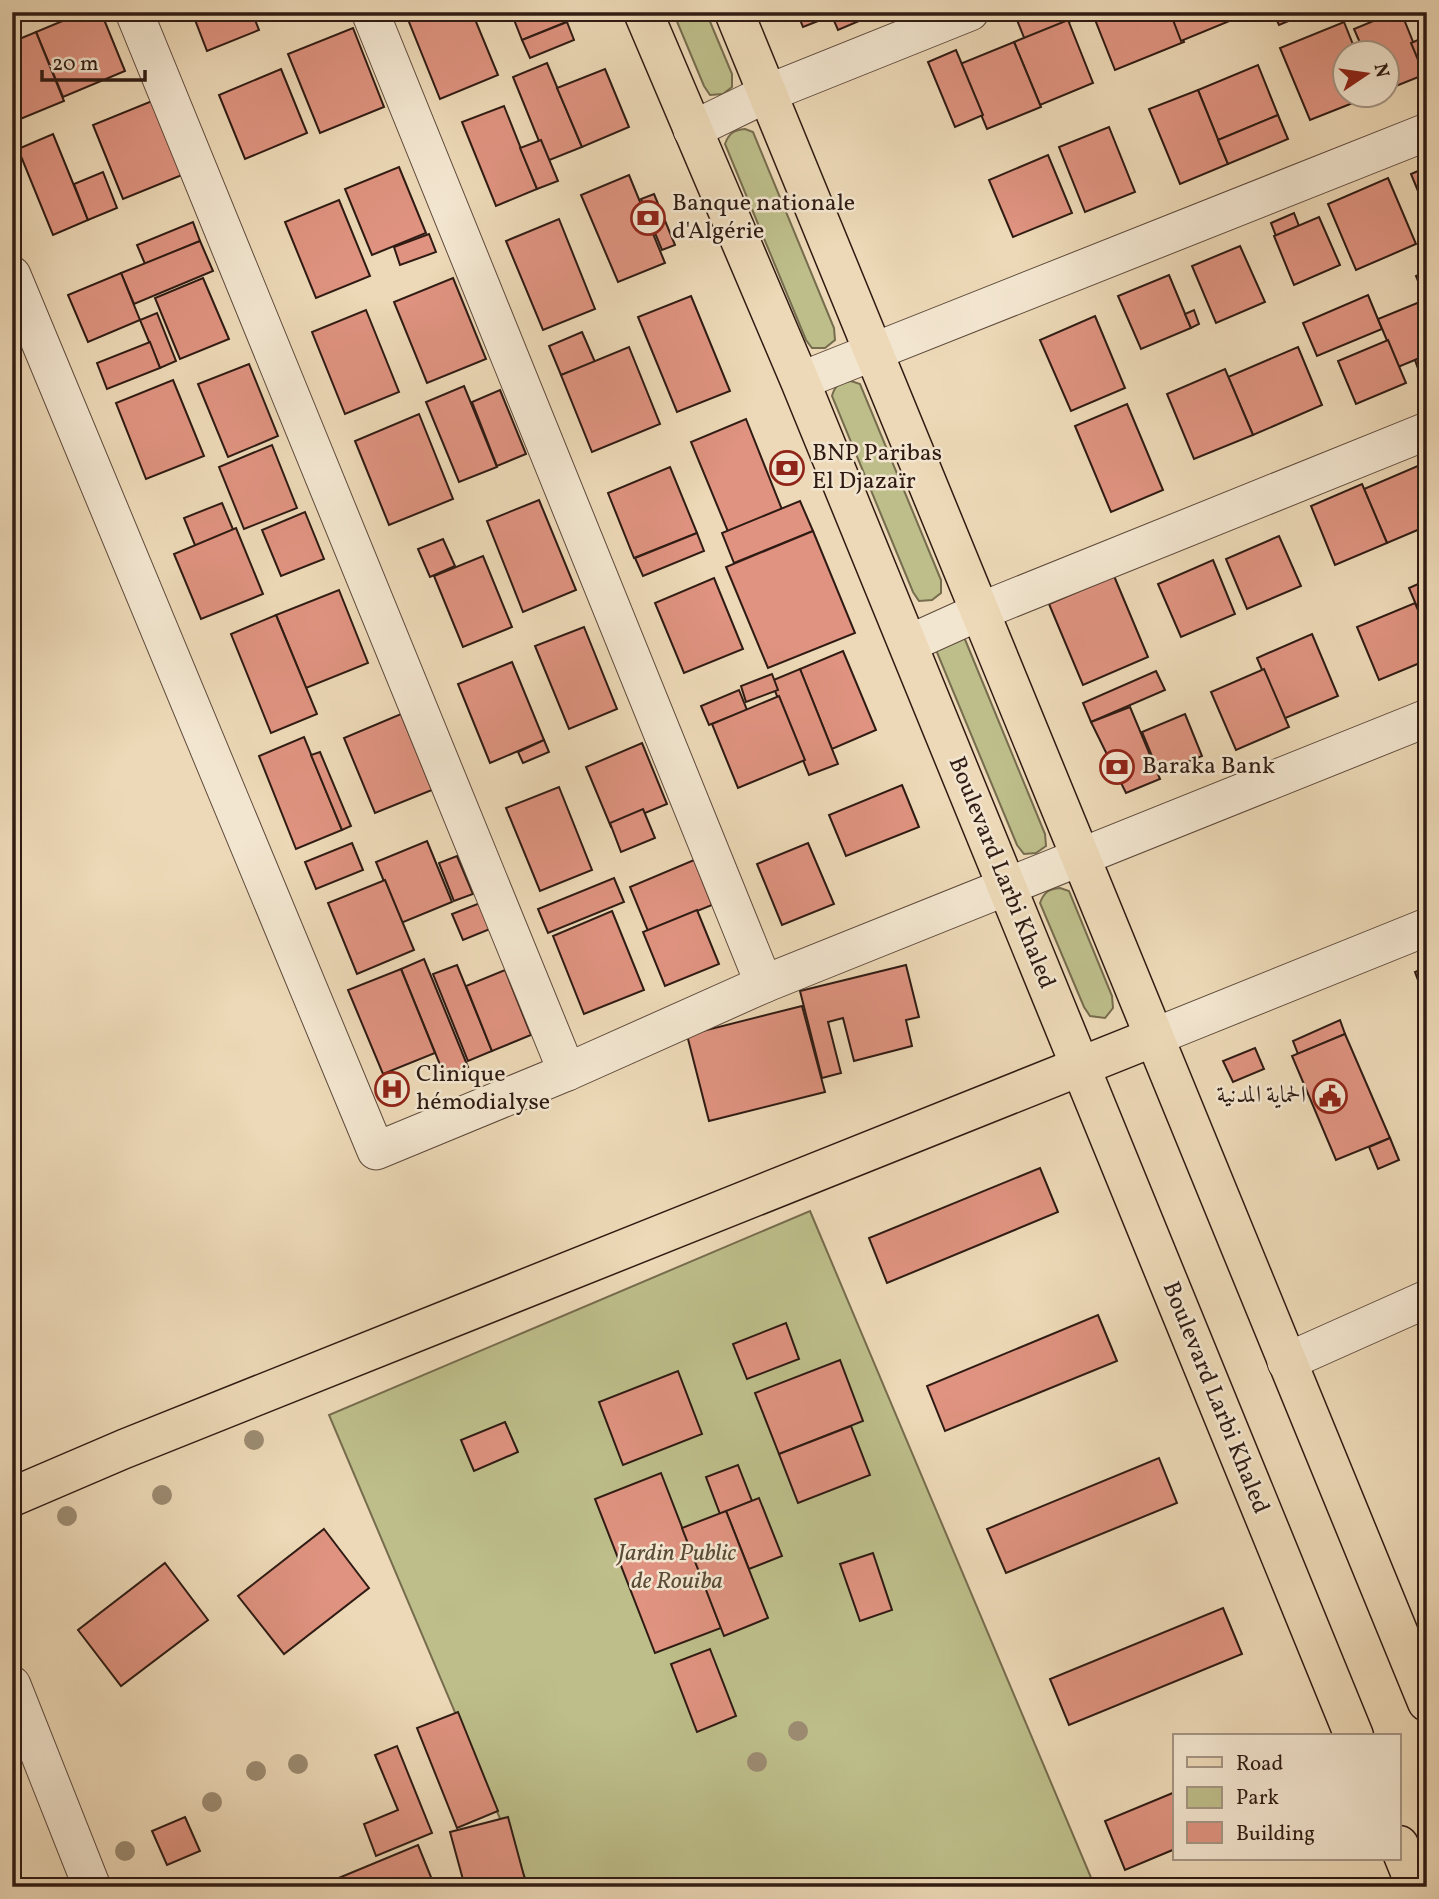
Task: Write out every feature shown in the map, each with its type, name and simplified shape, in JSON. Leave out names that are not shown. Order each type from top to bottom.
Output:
[{"type":"main road","name":"Boulevard Larbi Khaled","points":[[643,12],[800,381],[1353,1734]]},
{"type":"main road","points":[[734,12],[1427,1702]]},
{"type":"main road","points":[[12,1497],[124,1449],[1154,1037]]},
{"type":"main road","points":[[1400,1847],[1416,1887]]},
{"type":"street","points":[[134,12],[567,1072]]},
{"type":"street","points":[[370,12],[764,984]]},
{"type":"street","points":[[692,130],[768,93],[970,12]]},
{"type":"street","points":[[800,381],[1427,132]]},
{"type":"street","points":[[12,275],[376,1151],[567,1072],[764,984],[1427,718]]},
{"type":"street","points":[[908,644],[981,611],[1427,431]]},
{"type":"street","points":[[1154,1037],[1427,927]]},
{"type":"street","points":[[1286,1362],[1427,1299]]},
{"type":"street","points":[[12,1685],[92,1887]]},
{"type":"green space","points":[[673,12],[706,12],[732,74],[732,87],[723,94],[710,95],[704,86]]},
{"type":"green space","points":[[745,129],[753,132],[834,328],[835,340],[825,348],[812,348],[806,340],[725,144],[732,133]]},
{"type":"green space","points":[[851,381],[860,384],[941,580],[941,593],[932,600],[919,601],[913,592],[832,396],[838,385]]},
{"type":"green space","points":[[964,637],[1045,834],[1046,846],[1036,853],[1024,854],[1017,845],[936,650]]},
{"type":"green space","points":[[1060,888],[1069,891],[1112,996],[1113,1008],[1105,1018],[1090,1016],[1084,1007],[1040,903],[1047,892]]},
{"type":"green space","name":"Jardin Public de Rouiba","points":[[810,1211],[1095,1887],[529,1887],[329,1415]]},
{"type":"building","points":[[84,12],[101,12],[125,71],[63,97],[36,32]]},
{"type":"building","points":[[192,12],[252,12],[259,30],[207,51]]},
{"type":"building","points":[[405,12],[472,12],[498,75],[440,99]]},
{"type":"building","points":[[511,12],[579,12],[581,16],[522,40]]},
{"type":"building","points":[[797,12],[841,12],[803,27]]},
{"type":"building","points":[[841,12],[880,12],[838,30],[832,16]]},
{"type":"building","points":[[1037,12],[1079,12],[1081,17],[1025,40],[1017,20]]},
{"type":"building","points":[[1092,12],[1172,12],[1184,42],[1115,70]]},
{"type":"building","points":[[1170,12],[1229,12],[1232,20],[1181,41]]},
{"type":"building","points":[[1273,12],[1310,12],[1279,25]]},
{"type":"building","points":[[1401,12],[1426,74],[1400,84],[1400,38],[1358,38],[1354,29]]},
{"type":"building","points":[[1068,20],[1093,83],[1040,105],[1014,42]]},
{"type":"building","points":[[567,22],[574,40],[530,58],[522,40]]},
{"type":"building","points":[[1344,22],[1350,38],[1330,38],[1330,108],[1340,108],[1310,120],[1280,48]]},
{"type":"building","points":[[353,28],[384,107],[320,133],[288,54]]},
{"type":"building","points":[[36,32],[64,101],[13,122],[12,42]]},
{"type":"building","points":[[1427,36],[1427,78],[1426,79],[1411,43]]},
{"type":"building","points":[[1014,42],[1041,107],[987,129],[960,64]]},
{"type":"building","points":[[956,50],[983,115],[955,127],[928,62]]},
{"type":"building","points":[[547,63],[582,147],[547,161],[513,77]]},
{"type":"building","points":[[1258,65],[1278,115],[1218,140],[1198,90]]},
{"type":"building","points":[[281,69],[307,133],[245,159],[219,95]]},
{"type":"building","points":[[605,69],[629,127],[582,147],[557,88]]},
{"type":"building","points":[[1198,90],[1228,164],[1180,184],[1149,109]]},
{"type":"building","points":[[152,101],[182,175],[123,199],[93,125]]},
{"type":"building","points":[[504,106],[537,189],[496,206],[462,122]]},
{"type":"building","points":[[1278,115],[1288,139],[1228,164],[1218,140]]},
{"type":"building","points":[[1109,127],[1135,192],[1085,212],[1059,147]]},
{"type":"building","points":[[53,134],[88,220],[53,235],[18,149]]},
{"type":"building","points":[[541,140],[558,181],[537,189],[520,148]]},
{"type":"building","points":[[1048,155],[1072,213],[1013,237],[989,180]]},
{"type":"building","points":[[399,167],[426,233],[372,255],[345,189]]},
{"type":"building","points":[[1427,167],[1427,213],[1411,174]]},
{"type":"building","points":[[103,172],[117,208],[88,220],[74,184]]},
{"type":"building","points":[[629,175],[665,263],[618,282],[581,195]]},
{"type":"building","points":[[1388,178],[1416,244],[1356,270],[1328,204]]},
{"type":"building","points":[[654,194],[675,245],[662,250],[641,199]]},
{"type":"building","points":[[339,200],[370,276],[316,298],[285,222]]},
{"type":"building","points":[[1294,213],[1299,226],[1276,236],[1271,223]]},
{"type":"building","points":[[1319,217],[1340,265],[1294,285],[1274,236]]},
{"type":"building","points":[[559,219],[595,309],[543,330],[506,241]]},
{"type":"building","points":[[193,222],[200,241],[145,264],[137,245]]},
{"type":"building","points":[[429,234],[436,252],[400,265],[394,247]]},
{"type":"building","points":[[200,241],[213,271],[134,304],[121,273]]},
{"type":"building","points":[[1240,246],[1265,302],[1216,323],[1192,266]]},
{"type":"building","points":[[1427,271],[1427,297],[1425,298],[1416,276]]},
{"type":"building","points":[[121,273],[140,320],[88,342],[68,295]]},
{"type":"building","points":[[1169,275],[1191,328],[1141,349],[1118,296]]},
{"type":"building","points":[[203,278],[229,339],[180,359],[155,298]]},
{"type":"building","points":[[453,278],[486,359],[427,383],[394,302]]},
{"type":"building","points":[[1368,295],[1382,329],[1317,356],[1303,323]]},
{"type":"building","points":[[691,296],[730,391],[677,412],[638,317]]},
{"type":"building","points":[[1427,299],[1427,355],[1398,367],[1378,319]]},
{"type":"building","points":[[366,310],[399,392],[345,414],[312,332]]},
{"type":"building","points":[[1194,310],[1199,324],[1191,328],[1185,314]]},
{"type":"building","points":[[157,313],[176,361],[160,368],[140,320]]},
{"type":"building","points":[[1095,316],[1125,388],[1071,411],[1040,340]]},
{"type":"building","points":[[582,332],[595,362],[561,375],[549,346]]},
{"type":"building","points":[[1388,340],[1406,383],[1356,404],[1338,361]]},
{"type":"building","points":[[150,342],[160,368],[107,389],[97,363]]},
{"type":"building","points":[[629,347],[660,424],[592,452],[561,375]]},
{"type":"building","points":[[1298,347],[1322,405],[1253,435],[1228,377]]},
{"type":"building","points":[[1427,355],[1427,375],[1421,377],[1415,360]]},
{"type":"building","points":[[249,364],[278,436],[228,457],[198,384]]},
{"type":"building","points":[[1225,369],[1253,435],[1194,459],[1167,394]]},
{"type":"building","points":[[173,380],[204,456],[146,479],[116,403]]},
{"type":"building","points":[[464,386],[497,467],[459,482],[426,402]]},
{"type":"building","points":[[500,390],[526,454],[497,466],[472,402]]},
{"type":"building","points":[[1127,404],[1163,490],[1111,512],[1075,426]]},
{"type":"building","points":[[419,414],[453,499],[389,525],[355,441]]},
{"type":"building","points":[[746,419],[783,512],[729,534],[691,442]]},
{"type":"building","points":[[272,445],[297,508],[244,529],[219,467]]},
{"type":"building","points":[[1420,465],[1427,481],[1427,526],[1387,543],[1364,489]]},
{"type":"building","points":[[670,467],[697,533],[634,558],[608,493]]},
{"type":"building","points":[[1362,484],[1387,543],[1335,565],[1311,506]]},
{"type":"building","points":[[539,500],[576,590],[523,612],[487,521]]},
{"type":"building","points":[[800,501],[813,531],[734,563],[722,533]]},
{"type":"building","points":[[222,503],[237,539],[199,555],[184,518]]},
{"type":"building","points":[[305,512],[324,559],[281,576],[262,530]]},
{"type":"building","points":[[236,528],[263,594],[201,619],[174,554]]},
{"type":"building","points":[[813,531],[855,633],[768,668],[726,567]]},
{"type":"building","points":[[697,533],[704,551],[643,576],[635,558]]},
{"type":"building","points":[[1279,536],[1301,586],[1247,609],[1226,559]]},
{"type":"building","points":[[443,539],[455,566],[430,577],[418,549]]},
{"type":"building","points":[[483,556],[512,627],[463,647],[434,576]]},
{"type":"building","points":[[1213,560],[1235,614],[1181,637],[1158,584]]},
{"type":"building","points":[[1114,576],[1148,657],[1083,685],[1049,604]]},
{"type":"building","points":[[714,578],[743,649],[684,673],[655,603]]},
{"type":"building","points":[[1427,580],[1427,631],[1409,588]]},
{"type":"building","points":[[339,590],[368,663],[306,688],[276,615]]},
{"type":"building","points":[[1415,603],[1427,631],[1427,660],[1379,680],[1357,627]]},
{"type":"building","points":[[276,615],[317,714],[271,733],[231,634]]},
{"type":"building","points":[[584,627],[617,709],[569,729],[535,646]]},
{"type":"building","points":[[1312,634],[1338,696],[1283,719],[1257,658]]},
{"type":"building","points":[[843,651],[876,730],[832,749],[800,669]]},
{"type":"building","points":[[512,662],[544,740],[490,763],[458,684]]},
{"type":"building","points":[[800,669],[838,764],[809,775],[771,681]]},
{"type":"building","points":[[1264,669],[1289,727],[1236,750],[1211,692]]},
{"type":"building","points":[[1156,671],[1165,690],[1091,722],[1083,703]]},
{"type":"building","points":[[772,674],[778,690],[746,702],[741,686]]},
{"type":"building","points":[[739,690],[747,710],[709,725],[701,706]]},
{"type":"building","points":[[779,696],[805,760],[738,788],[712,724]]},
{"type":"building","points":[[1130,707],[1160,779],[1126,793],[1091,722]]},
{"type":"building","points":[[401,714],[432,790],[375,813],[344,738]]},
{"type":"building","points":[[1185,714],[1202,756],[1159,773],[1142,732]]},
{"type":"building","points":[[304,737],[342,830],[296,849],[259,756]]},
{"type":"building","points":[[544,740],[549,752],[523,763],[518,752]]},
{"type":"building","points":[[642,743],[667,804],[611,827],[586,767]]},
{"type":"building","points":[[320,752],[351,826],[342,830],[311,755]]},
{"type":"building","points":[[902,785],[919,827],[846,856],[829,815]]},
{"type":"building","points":[[559,787],[592,870],[540,891],[506,808]]},
{"type":"building","points":[[643,809],[655,838],[621,852],[610,823]]},
{"type":"building","points":[[427,841],[452,902],[401,923],[376,862]]},
{"type":"building","points":[[352,843],[363,870],[316,889],[305,862]]},
{"type":"building","points":[[808,843],[834,904],[782,925],[757,864]]},
{"type":"building","points":[[457,856],[473,894],[454,901],[439,863]]},
{"type":"building","points":[[694,860],[712,905],[648,931],[630,887]]},
{"type":"building","points":[[614,878],[624,902],[548,933],[538,909]]},
{"type":"building","points":[[385,880],[414,950],[357,974],[328,903]]},
{"type":"building","points":[[480,903],[490,929],[463,940],[452,914]]},
{"type":"building","points":[[697,910],[719,964],[665,986],[643,932]]},
{"type":"building","points":[[612,911],[644,990],[584,1014],[553,936]]},
{"type":"building","points":[[424,959],[468,1067],[445,1077],[401,969]]},
{"type":"building","points":[[457,965],[492,1051],[468,1061],[433,974]]},
{"type":"building","points":[[906,965],[919,1017],[906,1020],[912,1046],[854,1061],[843,1018],[828,1022],[841,1073],[822,1078],[800,991]]},
{"type":"building","points":[[1427,967],[1427,985],[1421,988],[1415,972]]},
{"type":"building","points":[[401,969],[435,1053],[383,1074],[348,990]]},
{"type":"building","points":[[505,970],[531,1035],[492,1051],[466,986]]},
{"type":"building","points":[[802,1006],[825,1092],[709,1121],[687,1035]]},
{"type":"building","points":[[1340,1020],[1345,1034],[1298,1054],[1293,1041]]},
{"type":"building","points":[[1345,1034],[1390,1138],[1336,1160],[1292,1056]]},
{"type":"building","points":[[1255,1048],[1264,1069],[1233,1082],[1223,1061]]},
{"type":"building","points":[[1390,1138],[1399,1160],[1378,1169],[1369,1147]]},
{"type":"building","points":[[1040,1168],[1058,1212],[887,1283],[869,1238]]},
{"type":"building","points":[[1098,1315],[1117,1361],[945,1431],[927,1386]]},
{"type":"building","points":[[786,1323],[799,1359],[747,1379],[733,1344]]},
{"type":"building","points":[[840,1360],[863,1421],[779,1454],[755,1393]]},
{"type":"building","points":[[678,1371],[702,1434],[623,1465],[599,1402]]},
{"type":"building","points":[[505,1422],[518,1452],[474,1471],[461,1440]]},
{"type":"building","points":[[851,1426],[870,1475],[798,1503],[779,1454]]},
{"type":"building","points":[[1159,1458],[1177,1503],[1006,1573],[987,1529]]},
{"type":"building","points":[[738,1465],[752,1501],[720,1514],[706,1477]]},
{"type":"building","points":[[661,1473],[721,1628],[655,1653],[595,1499]]},
{"type":"building","points":[[759,1498],[782,1556],[749,1569],[726,1511]]},
{"type":"building","points":[[726,1511],[768,1618],[724,1636],[682,1528]]},
{"type":"building","points":[[324,1529],[369,1588],[284,1654],[238,1596]]},
{"type":"building","points":[[873,1553],[892,1610],[860,1621],[840,1564]]},
{"type":"building","points":[[165,1563],[208,1620],[121,1686],[78,1630]]},
{"type":"building","points":[[1223,1608],[1242,1654],[1069,1725],[1050,1679]]},
{"type":"building","points":[[710,1649],[736,1716],[697,1732],[671,1664]]},
{"type":"building","points":[[458,1712],[498,1811],[457,1828],[417,1728]]},
{"type":"building","points":[[397,1746],[432,1833],[376,1856],[364,1824],[398,1810],[375,1755]]},
{"type":"building","points":[[1173,1793],[1173,1850],[1125,1870],[1105,1821]]},
{"type":"building","points":[[185,1817],[200,1851],[167,1865],[152,1831]]},
{"type":"building","points":[[508,1817],[527,1887],[465,1887],[450,1832]]},
{"type":"building","points":[[418,1845],[435,1887],[317,1887]]},
{"type":"place","name":"Banque nationale d'Algérie","points":[[648,218]]},
{"type":"place","name":"BNP Paribas El Djazaïr","points":[[787,468]]},
{"type":"place","name":"Baraka Bank","points":[[1117,767]]},
{"type":"place","name":"Clinique hémodialyse","points":[[392,1089]]},
{"type":"place","name":"الحماية المدنية","points":[[1330,1096]]}]
